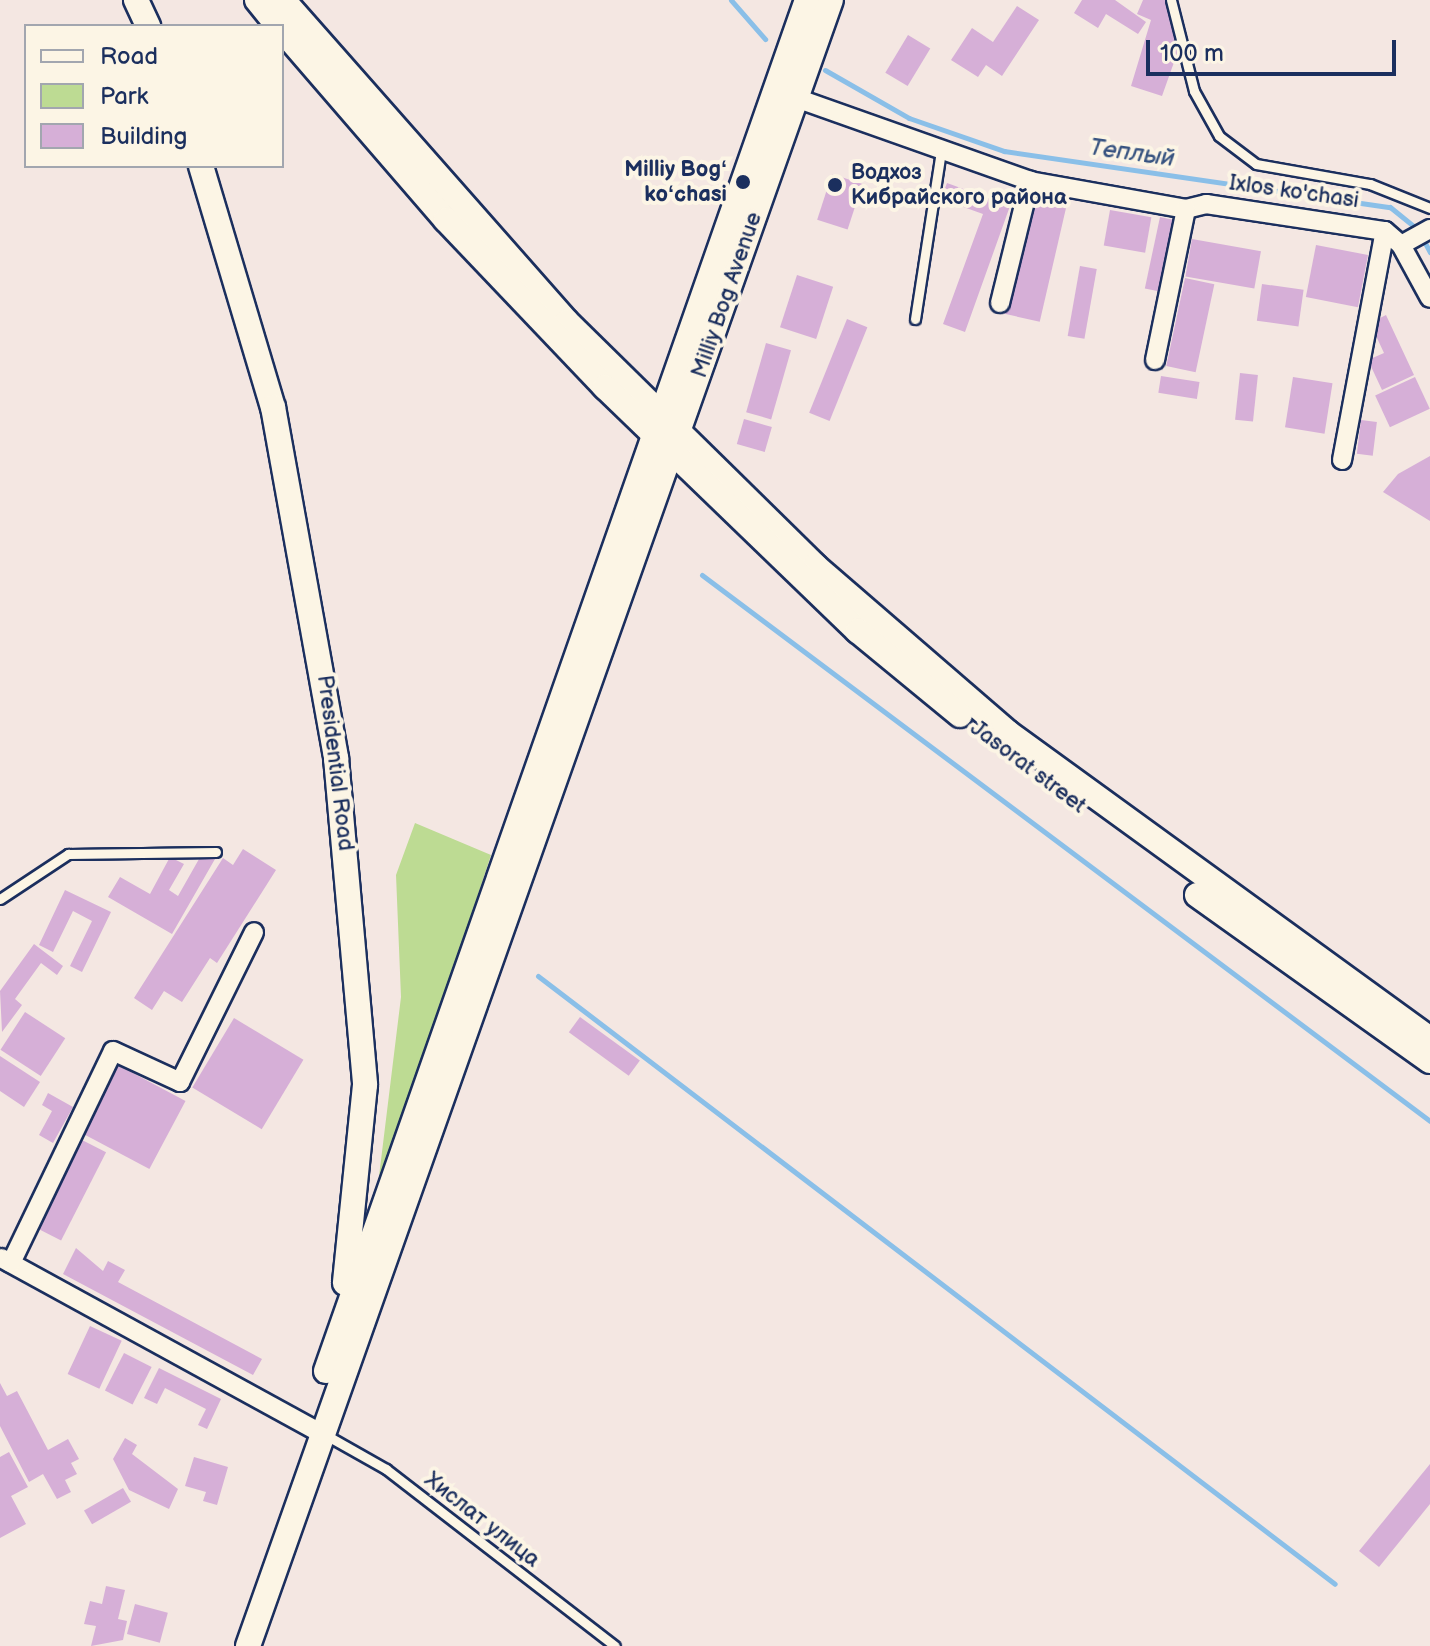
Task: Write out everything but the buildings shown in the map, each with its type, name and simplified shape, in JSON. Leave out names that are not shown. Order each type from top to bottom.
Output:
[{"type":"main road","points":[[136,0],[147,24]]},
{"type":"main road","points":[[257,0],[277,24]]},
{"type":"main road","points":[[283,0],[381,117],[666,435]]},
{"type":"main road","name":"Milliy Bog Avenue","points":[[666,435],[807,0]]},
{"type":"main road","name":"Milliy Bog Avenue","points":[[666,435],[831,0]]},
{"type":"main road","points":[[284,33],[446,220],[666,435]]},
{"type":"main road","name":"Presidential Road","points":[[202,168],[255,337],[306,567],[361,989],[363,1133],[346,1276],[326,1371]]},
{"type":"main road","points":[[248,1646],[315,1429],[326,1371],[666,435]]},
{"type":"main road","points":[[231,1646],[315,1429],[666,435]]},
{"type":"main road","name":"Jasorat street","points":[[666,435],[997,724],[1430,1039]]},
{"type":"main road","name":"Jasorat street","points":[[666,435],[858,631],[968,722],[1263,945],[1430,1061]]},
{"type":"street","name":"Ixlos ko'chasi","points":[[796,98],[1030,181],[1186,209],[1206,204],[1385,231],[1401,245],[1430,298]]},
{"type":"street","points":[[1000,303],[1030,181]]},
{"type":"street","points":[[1155,360],[1186,209]]},
{"type":"street","points":[[1342,460],[1385,231]]},
{"type":"street","points":[[1401,245],[1425,232]]},
{"type":"street","points":[[254,932],[180,1082],[113,1051],[5,1260],[315,1429]]},
{"type":"lane","points":[[1171,0],[1194,91],[1219,136],[1256,164],[1370,184],[1430,208]]},
{"type":"lane","points":[[915,319],[941,151]]},
{"type":"lane","points":[[0,899],[68,854],[216,852]]},
{"type":"lane","name":"Хислат улица","points":[[315,1429],[376,1462],[615,1646]]},
{"type":"green space","points":[[415,823],[491,855],[375,1209],[401,997],[396,875]]},
{"type":"waterway","name":"Теплый","points":[[731,0],[765,39]]},
{"type":"waterway","name":"Теплый","points":[[825,70],[909,118],[1004,151],[1390,207],[1418,230]]},
{"type":"waterway","name":"Теплый","points":[[1423,239],[1430,252]]},
{"type":"waterway","points":[[702,575],[1430,1121]]},
{"type":"waterway","points":[[538,976],[1335,1584]]},
{"type":"place","name":"Milliy Bogʻ koʻchasi","points":[[743,182]]},
{"type":"place","name":"Водхоз Кибрайского района","points":[[835,185]]}]
